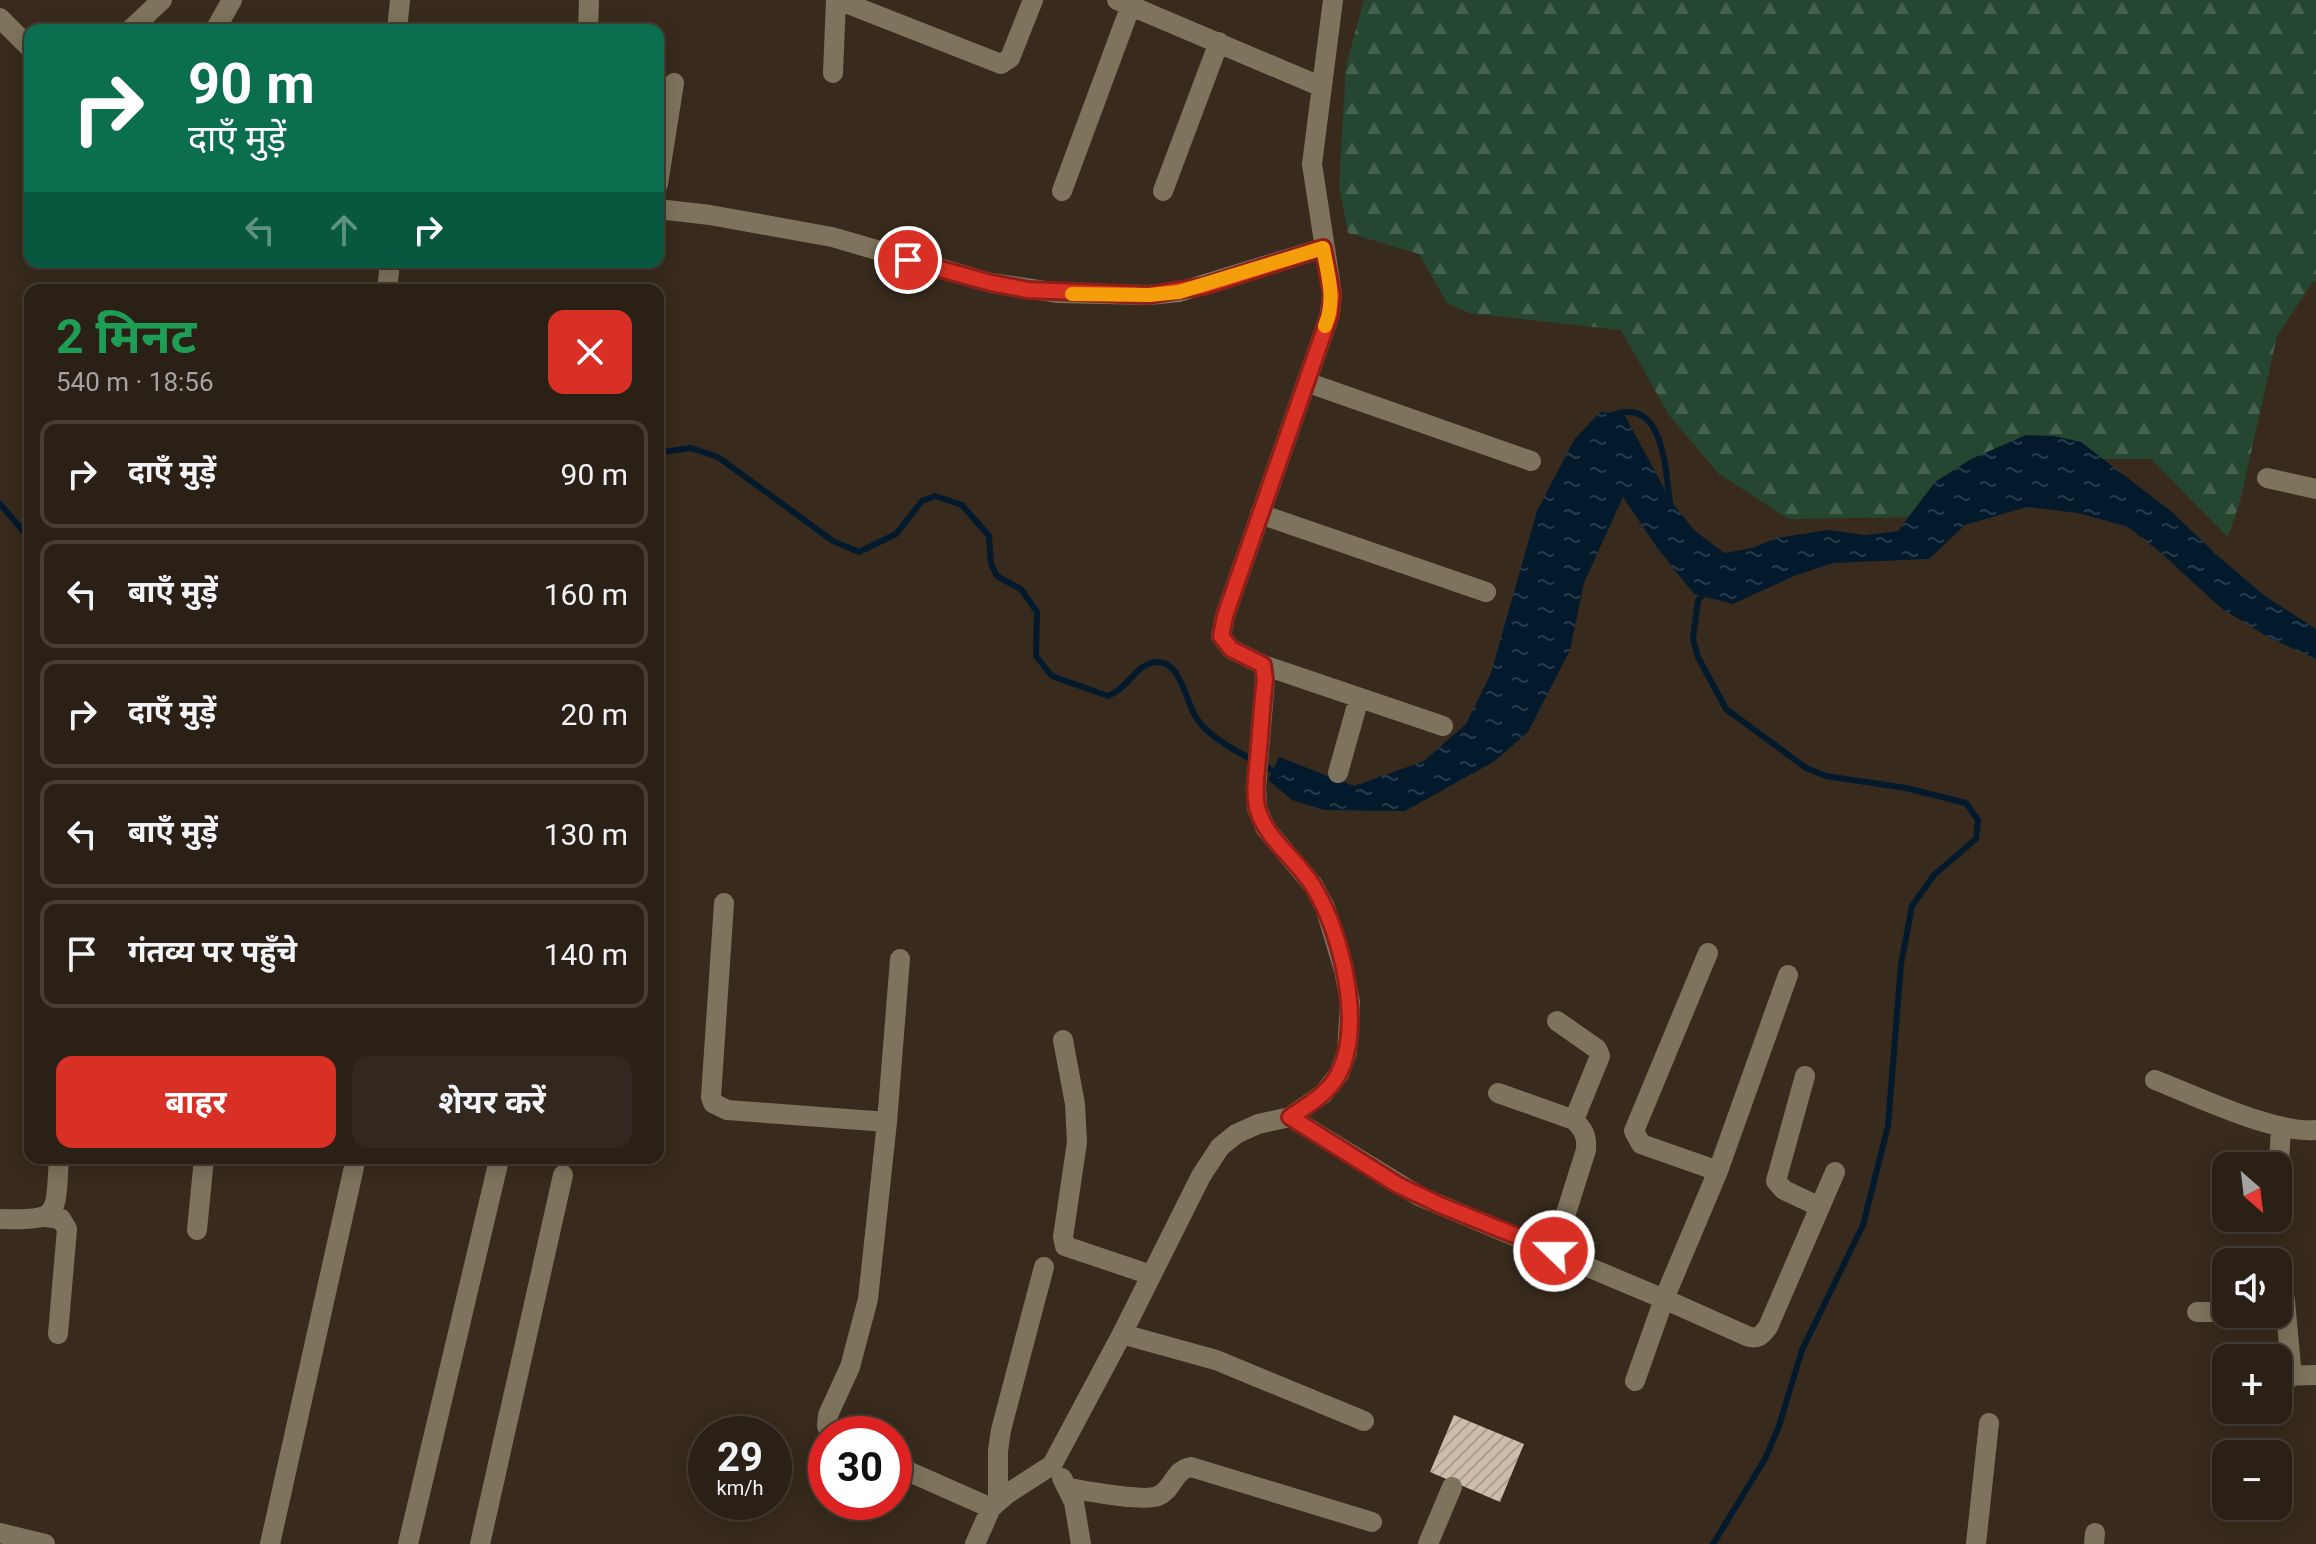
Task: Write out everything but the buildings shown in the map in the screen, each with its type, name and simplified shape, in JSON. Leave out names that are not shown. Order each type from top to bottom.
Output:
[{"type":"street","points":[[136,24],[162,0]]},
{"type":"street","points":[[218,24],[232,0]]},
{"type":"street","points":[[398,24],[400,0]]},
{"type":"street","points":[[588,24],[589,0]]},
{"type":"street","points":[[833,73],[837,0],[1001,64],[1010,58],[1033,0]]},
{"type":"street","points":[[1333,0],[1312,164],[1332,294],[1330,314],[1225,616],[1221,636],[1231,649],[1263,665],[1443,726]]},
{"type":"street","points":[[1062,191],[1124,2],[1322,87]]},
{"type":"street","points":[[0,18],[24,42]]},
{"type":"street","points":[[1163,191],[1219,42]]},
{"type":"street","points":[[664,146],[674,83]]},
{"type":"street","points":[[664,210],[832,237],[991,283],[1059,293],[1149,295],[1179,292],[1323,248]]},
{"type":"street","points":[[1306,382],[1531,461]]},
{"type":"street","points":[[2267,478],[2316,489]]},
{"type":"street","points":[[1260,514],[1486,592]]},
{"type":"street","points":[[994,1505],[1052,1465],[1201,1176],[1220,1147],[1236,1134],[1258,1124],[1290,1117],[1323,1094],[1339,1074],[1347,1052],[1350,1002],[1325,907],[1313,885],[1266,829],[1257,808],[1265,680],[1263,665]]},
{"type":"street","points":[[1338,773],[1359,698]]},
{"type":"street","points":[[724,903],[713,1103],[727,1110],[887,1122]]},
{"type":"street","points":[[1708,953],[1634,1131],[1641,1144],[1718,1171]]},
{"type":"street","points":[[828,1416],[850,1367],[868,1299],[900,959]]},
{"type":"street","points":[[1635,1381],[1664,1299],[1718,1171],[1788,975]]},
{"type":"street","points":[[1557,1021],[1597,1049],[1600,1056],[1574,1120]]},
{"type":"street","points":[[1063,1040],[1077,1123],[1063,1237],[1065,1246],[1151,1275]]},
{"type":"street","points":[[1805,1076],[1776,1181],[1784,1190],[1820,1207]]},
{"type":"street","points":[[2155,1080],[2281,1127],[2316,1130]]},
{"type":"street","points":[[1498,1093],[1574,1120],[1583,1129],[1586,1150],[1554,1251]]},
{"type":"street","points":[[1290,1117],[1398,1185],[1754,1338],[1761,1336],[1768,1327],[1835,1172]]},
{"type":"street","points":[[2280,1152],[2281,1127]]},
{"type":"street","points":[[45,1217],[53,1212],[56,1205],[59,1164]]},
{"type":"street","points":[[197,1230],[203,1164]]},
{"type":"street","points":[[270,1544],[355,1164]]},
{"type":"street","points":[[408,1544],[498,1164]]},
{"type":"street","points":[[480,1544],[563,1175]]},
{"type":"street","points":[[0,1219],[61,1219],[67,1229],[58,1334]]},
{"type":"street","points":[[975,1544],[994,1505],[1001,1430],[1044,1267]]},
{"type":"street","points":[[2197,1312],[2212,1312]]},
{"type":"street","points":[[1122,1334],[1226,1364],[1364,1421]]},
{"type":"street","points":[[2292,1377],[2316,1375]]},
{"type":"street","points":[[1976,1544],[1989,1423]]},
{"type":"street","points":[[1052,1465],[1068,1488],[1079,1522],[1081,1544]]},
{"type":"street","points":[[1068,1488],[1151,1498],[1165,1492],[1177,1473],[1191,1467],[1372,1522]]},
{"type":"street","points":[[912,1472],[994,1505]]},
{"type":"street","points":[[1428,1544],[1452,1487]]},
{"type":"street","points":[[0,1533],[45,1544]]},
{"type":"green space","points":[[1364,0],[2316,0],[2316,281],[2277,336],[2240,501],[2228,537],[2151,459],[2088,459],[1919,517],[1789,519],[1719,474],[1669,415],[1621,330],[1469,313],[1447,303],[1419,254],[1348,233],[1339,186],[1346,66]]},
{"type":"water","points":[[1600,412],[1624,414],[1671,501],[1694,530],[1724,553],[1753,548],[1776,538],[1828,530],[1865,535],[1898,531],[1935,482],[1971,459],[2026,435],[2055,436],[2081,442],[2172,512],[2265,596],[2316,629],[2316,659],[2268,637],[2222,609],[2128,527],[2078,513],[2027,507],[1965,525],[1929,559],[1833,563],[1794,576],[1733,604],[1694,594],[1658,549],[1623,497],[1584,583],[1570,650],[1528,732],[1495,761],[1405,811],[1324,810],[1292,800],[1268,780],[1279,757],[1354,786],[1424,761],[1466,724],[1491,673],[1537,511],[1574,440]]},
{"type":"waterway","points":[[1610,416],[1628,412],[1641,415],[1651,425],[1663,454],[1670,503]]},
{"type":"waterway","points":[[664,452],[691,448],[718,457],[833,541],[859,552],[896,534],[922,501],[935,496],[962,505],[989,536],[991,564],[997,576],[1021,589],[1037,612],[1036,656],[1052,676],[1108,696],[1145,665],[1161,662],[1176,673],[1197,719],[1204,727],[1235,750],[1279,774]]},
{"type":"waterway","points":[[0,504],[24,532]]},
{"type":"waterway","points":[[1707,591],[1698,600],[1693,639],[1698,657],[1726,709],[1806,768],[1826,776],[1906,788],[1966,803],[1978,820],[1976,839],[1934,875],[1912,906],[1901,964],[1888,1126],[1863,1225],[1802,1350],[1779,1426],[1765,1459],[1713,1544]]},
{"type":"slow traffic","points":[[1072,294],[1149,295],[1179,292],[1323,248],[1332,294],[1325,326]]},
{"type":"route","points":[[908,260],[958,275],[1028,290],[1149,295],[1204,286],[1323,248],[1332,294],[1330,314],[1225,616],[1221,636],[1231,649],[1263,665],[1265,680],[1257,808],[1266,829],[1302,870],[1325,907],[1350,1002],[1347,1052],[1339,1074],[1323,1094],[1290,1117],[1398,1185],[1554,1251]]}]
